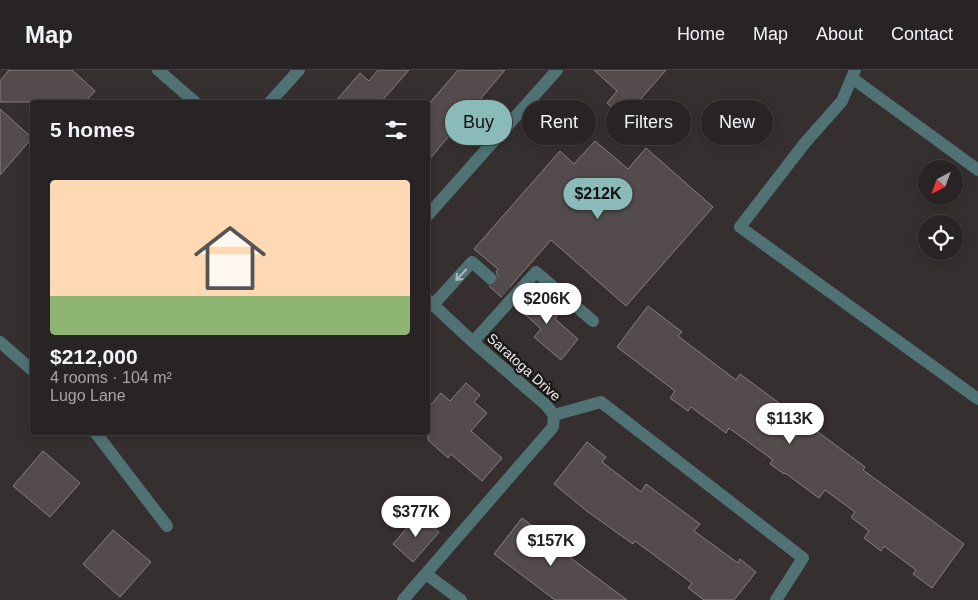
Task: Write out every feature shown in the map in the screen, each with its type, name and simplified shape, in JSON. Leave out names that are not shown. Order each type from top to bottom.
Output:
[{"type":"street","points":[[158,70],[193,100]]},
{"type":"street","points":[[272,100],[299,70]]},
{"type":"street","points":[[430,213],[557,70]]},
{"type":"street","points":[[978,170],[854,74],[842,101],[804,144],[740,227],[978,400]]},
{"type":"street","points":[[430,303],[472,262],[490,278]]},
{"type":"street","points":[[473,342],[509,295],[536,272],[593,321]]},
{"type":"street","name":"Saratoga Drive","points":[[403,600],[553,427],[554,414],[546,405],[430,303]]},
{"type":"street","points":[[0,342],[30,368]]},
{"type":"street","points":[[554,414],[600,402],[802,558],[776,600]]},
{"type":"street","points":[[97,435],[167,526]]},
{"type":"street","points":[[426,574],[461,600]]},
{"type":"building","points":[[9,70],[72,70],[95,91],[87,100],[0,102],[0,81]]},
{"type":"building","points":[[378,70],[409,70],[383,100],[337,100],[360,73],[369,81]]},
{"type":"building","points":[[458,70],[505,70],[480,100],[445,100],[445,141],[430,159],[430,103]]},
{"type":"building","points":[[594,70],[666,70],[640,100],[610,100],[617,91]]},
{"type":"building","points":[[0,109],[30,136],[30,140],[0,175]]},
{"type":"building","points":[[596,142],[628,169],[646,148],[713,207],[626,306],[551,240],[501,297],[489,286],[496,283],[498,276],[496,272],[498,269],[474,249],[560,151],[574,164],[591,145],[596,145]]},
{"type":"building","points":[[531,289],[558,314],[555,319],[578,339],[561,360],[534,337],[541,329],[516,306]]},
{"type":"building","points":[[648,306],[682,332],[678,336],[736,380],[740,374],[865,467],[863,470],[964,544],[932,588],[913,574],[916,570],[884,546],[881,551],[864,538],[869,531],[851,517],[855,512],[825,490],[819,498],[770,464],[773,460],[729,428],[726,433],[691,407],[688,411],[670,398],[675,391],[617,347]]},
{"type":"building","points":[[466,383],[480,395],[474,402],[487,413],[471,431],[502,458],[482,481],[451,454],[448,458],[428,440],[428,435],[430,435],[430,406],[441,393],[450,401]]},
{"type":"building","points":[[587,442],[606,457],[602,462],[641,492],[646,484],[700,524],[694,531],[738,563],[740,559],[756,572],[734,600],[704,600],[688,588],[692,583],[635,541],[633,544],[588,512],[554,484]]},
{"type":"building","points":[[43,451],[80,483],[50,517],[13,486]]},
{"type":"building","points":[[418,515],[439,532],[413,562],[393,544]]},
{"type":"building","points":[[522,518],[557,545],[556,547],[627,600],[555,600],[494,554]]},
{"type":"building","points":[[113,530],[151,562],[120,597],[83,564]]},
{"type":"tunnel","points":[[490,278],[506,292]]}]
